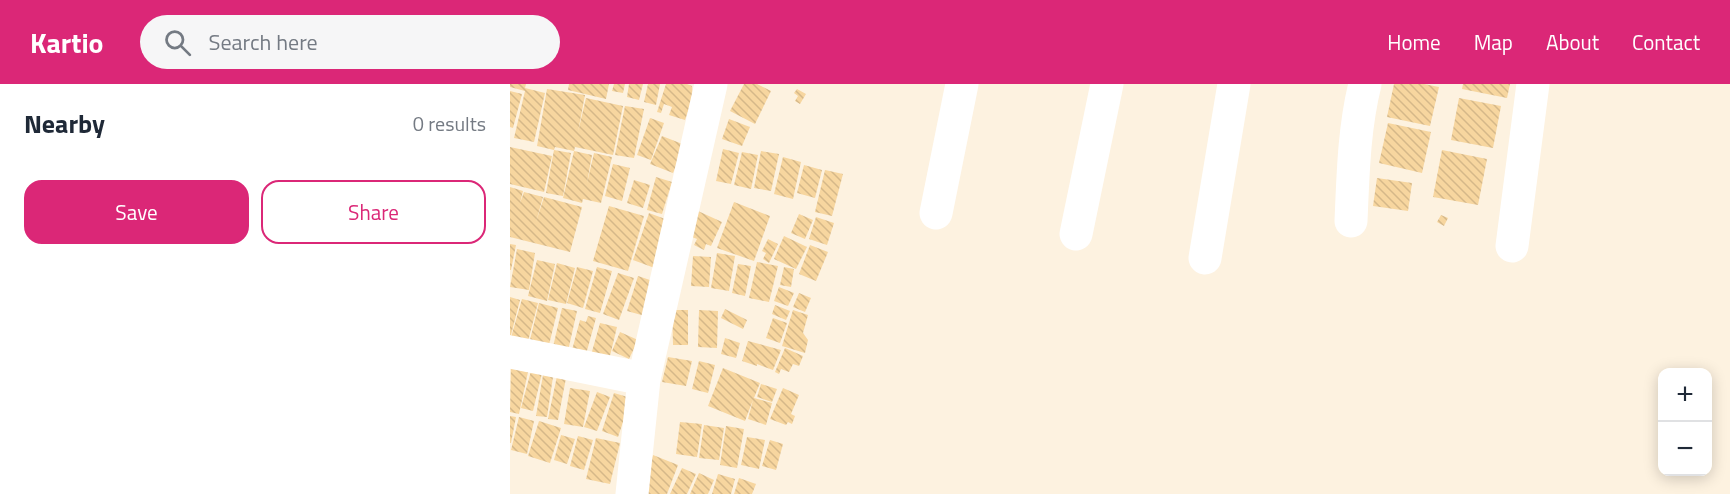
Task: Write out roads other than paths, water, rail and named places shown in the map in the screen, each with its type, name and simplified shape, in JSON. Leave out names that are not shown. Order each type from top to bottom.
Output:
[{"type":"street","points":[[632,494],[644,379],[711,84]]},
{"type":"street","points":[[936,213],[962,84]]},
{"type":"street","points":[[1076,234],[1107,84]]},
{"type":"street","points":[[1205,258],[1234,84]]},
{"type":"street","points":[[1351,221],[1354,161],[1361,99],[1365,84]]},
{"type":"street","points":[[1512,246],[1533,84]]},
{"type":"street","points":[[510,352],[644,379]]}]
